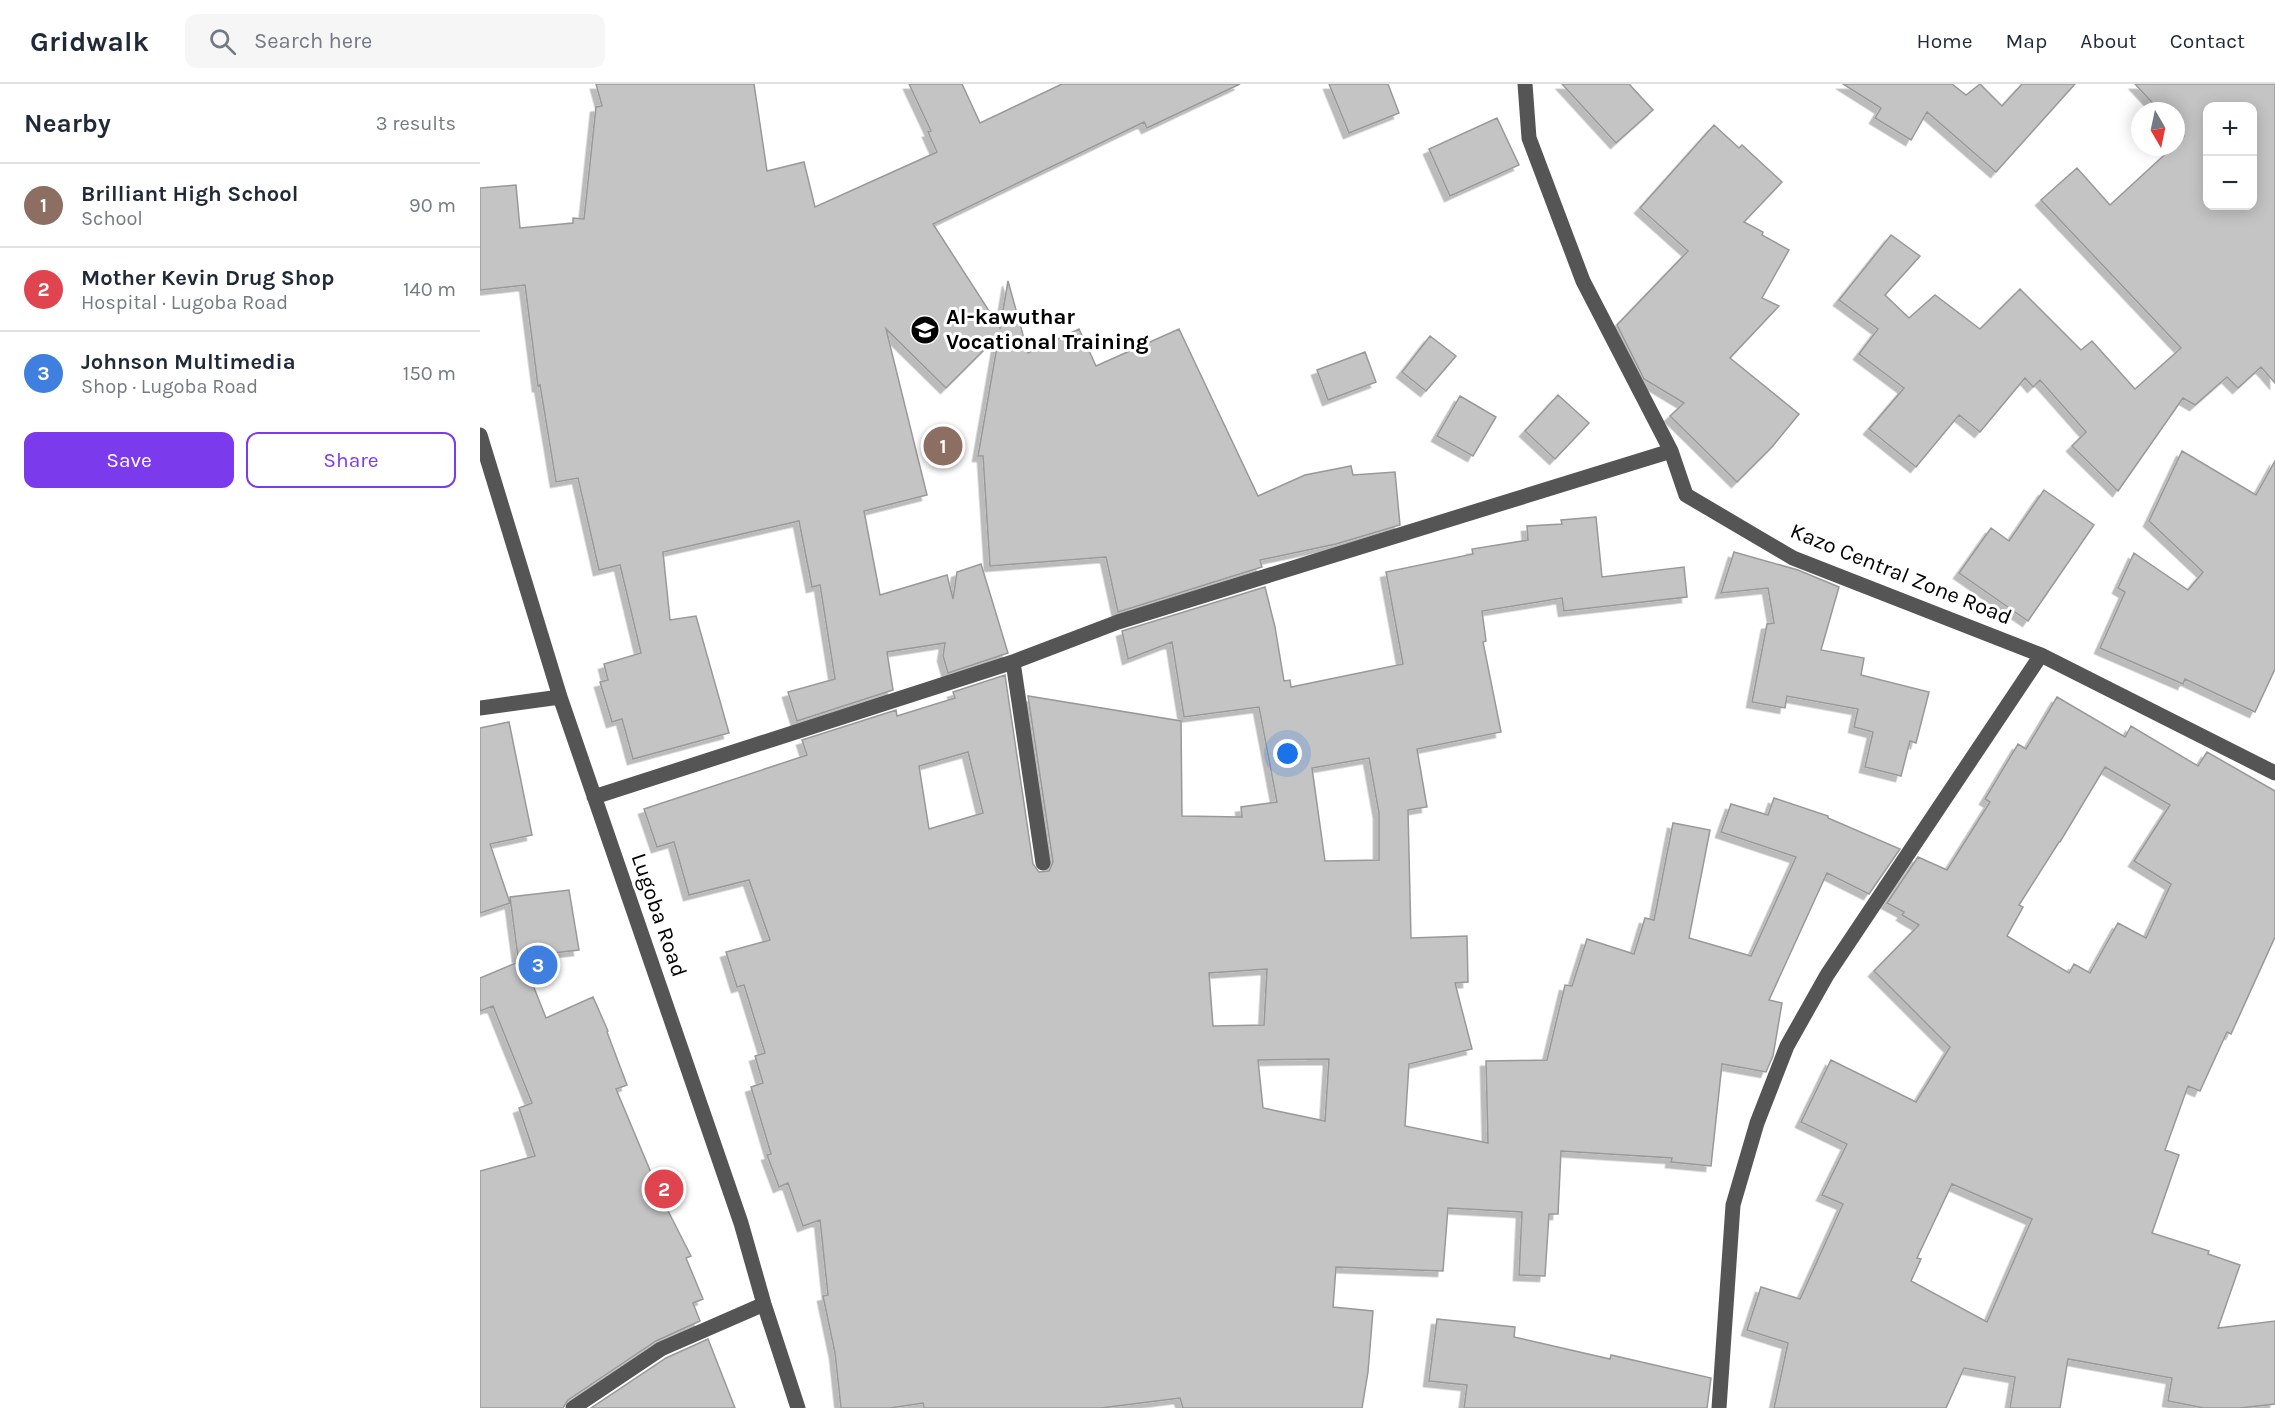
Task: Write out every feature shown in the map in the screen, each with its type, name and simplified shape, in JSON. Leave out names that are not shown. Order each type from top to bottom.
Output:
[{"type":"street","name":"Kazo Central Zone Road","points":[[1525,84],[1529,138],[1583,281],[1671,451],[1686,495],[1793,558],[2041,655],[2275,773]]},
{"type":"street","name":"Lugoba Road","points":[[480,435],[560,697],[741,1223],[764,1304],[798,1408]]},
{"type":"street","points":[[594,797],[1013,662],[1118,622],[1671,451]]},
{"type":"street","points":[[1719,1408],[1733,1205],[1757,1123],[1788,1046],[1827,975],[2041,655]]},
{"type":"street","points":[[1013,662],[1043,863]]},
{"type":"street","points":[[480,708],[560,697]]},
{"type":"street","points":[[573,1408],[661,1349],[764,1304]]},
{"type":"building","points":[[596,84],[754,84],[767,171],[804,162],[815,207],[937,152],[928,132],[931,131],[909,84],[962,84],[980,123],[1062,84],[1240,84],[1147,128],[1144,122],[933,224],[1000,328],[1008,281],[1028,353],[1079,329],[1096,366],[1179,329],[1258,496],[1305,475],[1351,466],[1353,475],[1395,472],[1400,525],[1336,544],[1260,560],[1262,567],[1118,612],[1106,557],[990,566],[983,456],[978,456],[999,335],[946,388],[886,329],[927,495],[864,511],[880,595],[947,575],[953,599],[957,572],[981,564],[1008,653],[948,673],[943,656],[945,643],[887,652],[893,690],[797,721],[788,692],[835,679],[820,585],[812,587],[799,521],[663,552],[670,620],[696,616],[729,733],[633,759],[622,719],[612,722],[600,682],[608,680],[604,664],[641,653],[620,565],[599,570],[578,478],[556,482],[540,385],[538,386],[525,285],[480,290],[480,188],[516,185],[520,228],[573,223],[573,218],[584,219],[596,107],[602,106]]},
{"type":"building","points":[[1329,84],[1388,84],[1399,113],[1349,133]]},
{"type":"building","points":[[1562,84],[1629,84],[1653,110],[1616,143]]},
{"type":"building","points":[[1843,84],[1952,84],[1966,95],[1980,84],[2002,106],[2022,84],[2075,84],[1996,172],[1927,112],[1911,140],[1875,118],[1881,108]]},
{"type":"building","points":[[2135,84],[2275,84],[2275,383],[2261,367],[2238,388],[2227,377],[2195,405],[2183,398],[2118,491],[2072,446],[2086,432],[2040,380],[2033,387],[2025,378],[1980,432],[1959,415],[1916,467],[1869,429],[1904,388],[1859,354],[1878,329],[1839,300],[1891,235],[1920,256],[1885,295],[1909,318],[1935,295],[1980,329],[2020,289],[2081,350],[2092,341],[2135,389],[2181,348],[2041,200],[2077,168],[2110,205],[2163,156],[2185,156],[2185,102],[2152,102]]},
{"type":"building","points":[[1497,118],[1519,165],[1450,196],[1429,149]]},
{"type":"building","points":[[1714,125],[1739,148],[1742,145],[1782,182],[1744,222],[1789,250],[1762,298],[1779,306],[1730,358],[1799,414],[1772,447],[1737,482],[1670,416],[1684,403],[1644,379],[1617,325],[1688,251],[1640,208]]},
{"type":"building","points":[[1430,336],[1456,356],[1426,391],[1402,372]]},
{"type":"building","points":[[1365,352],[1376,382],[1328,400],[1317,370]]},
{"type":"building","points":[[1558,395],[1589,423],[1555,459],[1525,431]]},
{"type":"building","points":[[1460,396],[1496,417],[1473,456],[1437,436]]},
{"type":"building","points":[[2182,451],[2256,495],[2275,461],[2275,669],[2255,712],[2185,679],[2183,684],[2100,648],[2125,592],[2118,588],[2134,553],[2188,590],[2203,572],[2149,521]]},
{"type":"building","points":[[2044,490],[2094,525],[2028,621],[1959,573],[1991,528],[2009,541]]},
{"type":"building","points":[[1596,517],[1602,577],[1684,567],[1687,597],[1564,611],[1562,598],[1482,611],[1486,641],[1483,642],[1501,732],[1417,749],[1427,807],[1408,810],[1411,938],[1467,936],[1468,982],[1455,983],[1472,1049],[1409,1064],[1405,1126],[1488,1143],[1486,1061],[1547,1060],[1565,985],[1572,986],[1587,939],[1634,954],[1645,918],[1654,920],[1673,823],[1710,830],[1689,938],[1751,956],[1796,857],[1721,832],[1731,804],[1768,815],[1774,798],[1828,816],[1828,818],[1900,849],[1869,894],[1827,873],[1769,1000],[1782,1003],[1773,1056],[1766,1072],[1722,1064],[1711,1166],[1671,1162],[1672,1158],[1561,1151],[1558,1214],[1549,1214],[1545,1276],[1519,1275],[1522,1212],[1448,1208],[1443,1271],[1336,1267],[1333,1307],[1373,1311],[1368,1372],[1362,1408],[1183,1408],[1180,1398],[1101,1408],[924,1408],[923,1403],[890,1408],[841,1408],[835,1353],[823,1296],[828,1295],[820,1220],[803,1226],[788,1183],[779,1187],[767,1155],[771,1154],[751,1087],[763,1083],[755,1056],[765,1053],[744,985],[737,987],[726,952],[770,940],[749,880],[689,895],[674,842],[657,847],[644,809],[807,755],[802,740],[896,710],[897,716],[955,698],[953,692],[1005,675],[1033,864],[1039,872],[1049,871],[1053,862],[1028,696],[1181,721],[1182,816],[1242,817],[1241,807],[1277,802],[1259,707],[1184,717],[1172,642],[1128,659],[1122,631],[1265,587],[1275,627],[1284,681],[1290,680],[1291,687],[1403,664],[1386,572],[1473,554],[1472,549],[1528,540],[1527,526],[1562,524],[1561,520]],"holes":[[[968,752],[983,813],[929,829],[919,766]],[[1369,758],[1379,813],[1379,860],[1325,861],[1312,768]],[[1267,969],[1264,1025],[1213,1026],[1209,973]],[[1329,1059],[1325,1121],[1263,1108],[1258,1060]]]},
{"type":"building","points":[[1734,552],[1798,570],[1839,587],[1821,650],[1864,658],[1861,675],[1929,692],[1916,743],[1910,741],[1901,776],[1865,767],[1873,732],[1854,727],[1858,709],[1787,696],[1785,708],[1752,702],[1767,624],[1774,623],[1768,588],[1721,593]]},
{"type":"building","points":[[2057,697],[2125,737],[2131,726],[2198,766],[2207,752],[2275,791],[2275,937],[2231,1034],[2227,1032],[2200,1091],[2188,1086],[2165,1150],[2179,1155],[2152,1233],[2209,1251],[2208,1254],[2240,1265],[2218,1328],[2275,1321],[2275,1404],[2240,1408],[2204,1408],[2168,1401],[2172,1378],[2068,1359],[2060,1408],[2010,1408],[2015,1377],[1964,1368],[1946,1408],[1774,1408],[1788,1343],[1747,1330],[1761,1287],[1800,1299],[1843,1204],[1822,1195],[1847,1144],[1801,1122],[1831,1060],[1916,1102],[1950,1047],[1874,971],[1919,925],[1902,915],[1904,912],[1887,903],[1918,857],[1947,870],[1990,802],[1985,799],[2018,744],[2026,749]],"holes":[[[2105,767],[2170,805],[2134,861],[2171,884],[2146,938],[2118,923],[2090,973],[2074,964],[2069,973],[2007,936],[2023,907],[2019,905]],[[1952,1184],[2032,1219],[1987,1322],[1911,1281],[1921,1259],[1917,1258]]]},
{"type":"building","points":[[509,722],[532,835],[490,844],[510,903],[480,913],[480,728]]},
{"type":"building","points":[[569,890],[579,950],[518,957],[510,897]]},
{"type":"building","points":[[523,960],[546,1018],[593,997],[627,1085],[616,1089],[652,1175],[656,1174],[665,1198],[662,1199],[691,1256],[686,1258],[703,1299],[693,1303],[700,1321],[656,1341],[568,1400],[563,1408],[480,1408],[480,1171],[535,1156],[519,1108],[532,1103],[493,1006],[480,1011],[480,978]]},
{"type":"building","points":[[1437,1319],[1515,1327],[1514,1337],[1610,1359],[1611,1355],[1711,1378],[1707,1408],[1464,1408],[1467,1385],[1429,1381]]},
{"type":"building","points":[[708,1339],[735,1408],[591,1408],[666,1358]]},
{"type":"place","name":"Al-kawuthar Vocational Training","points":[[925,330]]},
{"type":"place","name":"Brilliant High School","points":[[943,446]]},
{"type":"place","name":"Johnson Multimedia","points":[[538,965]]},
{"type":"place","name":"Mother Kevin Drug Shop","points":[[664,1189]]}]
